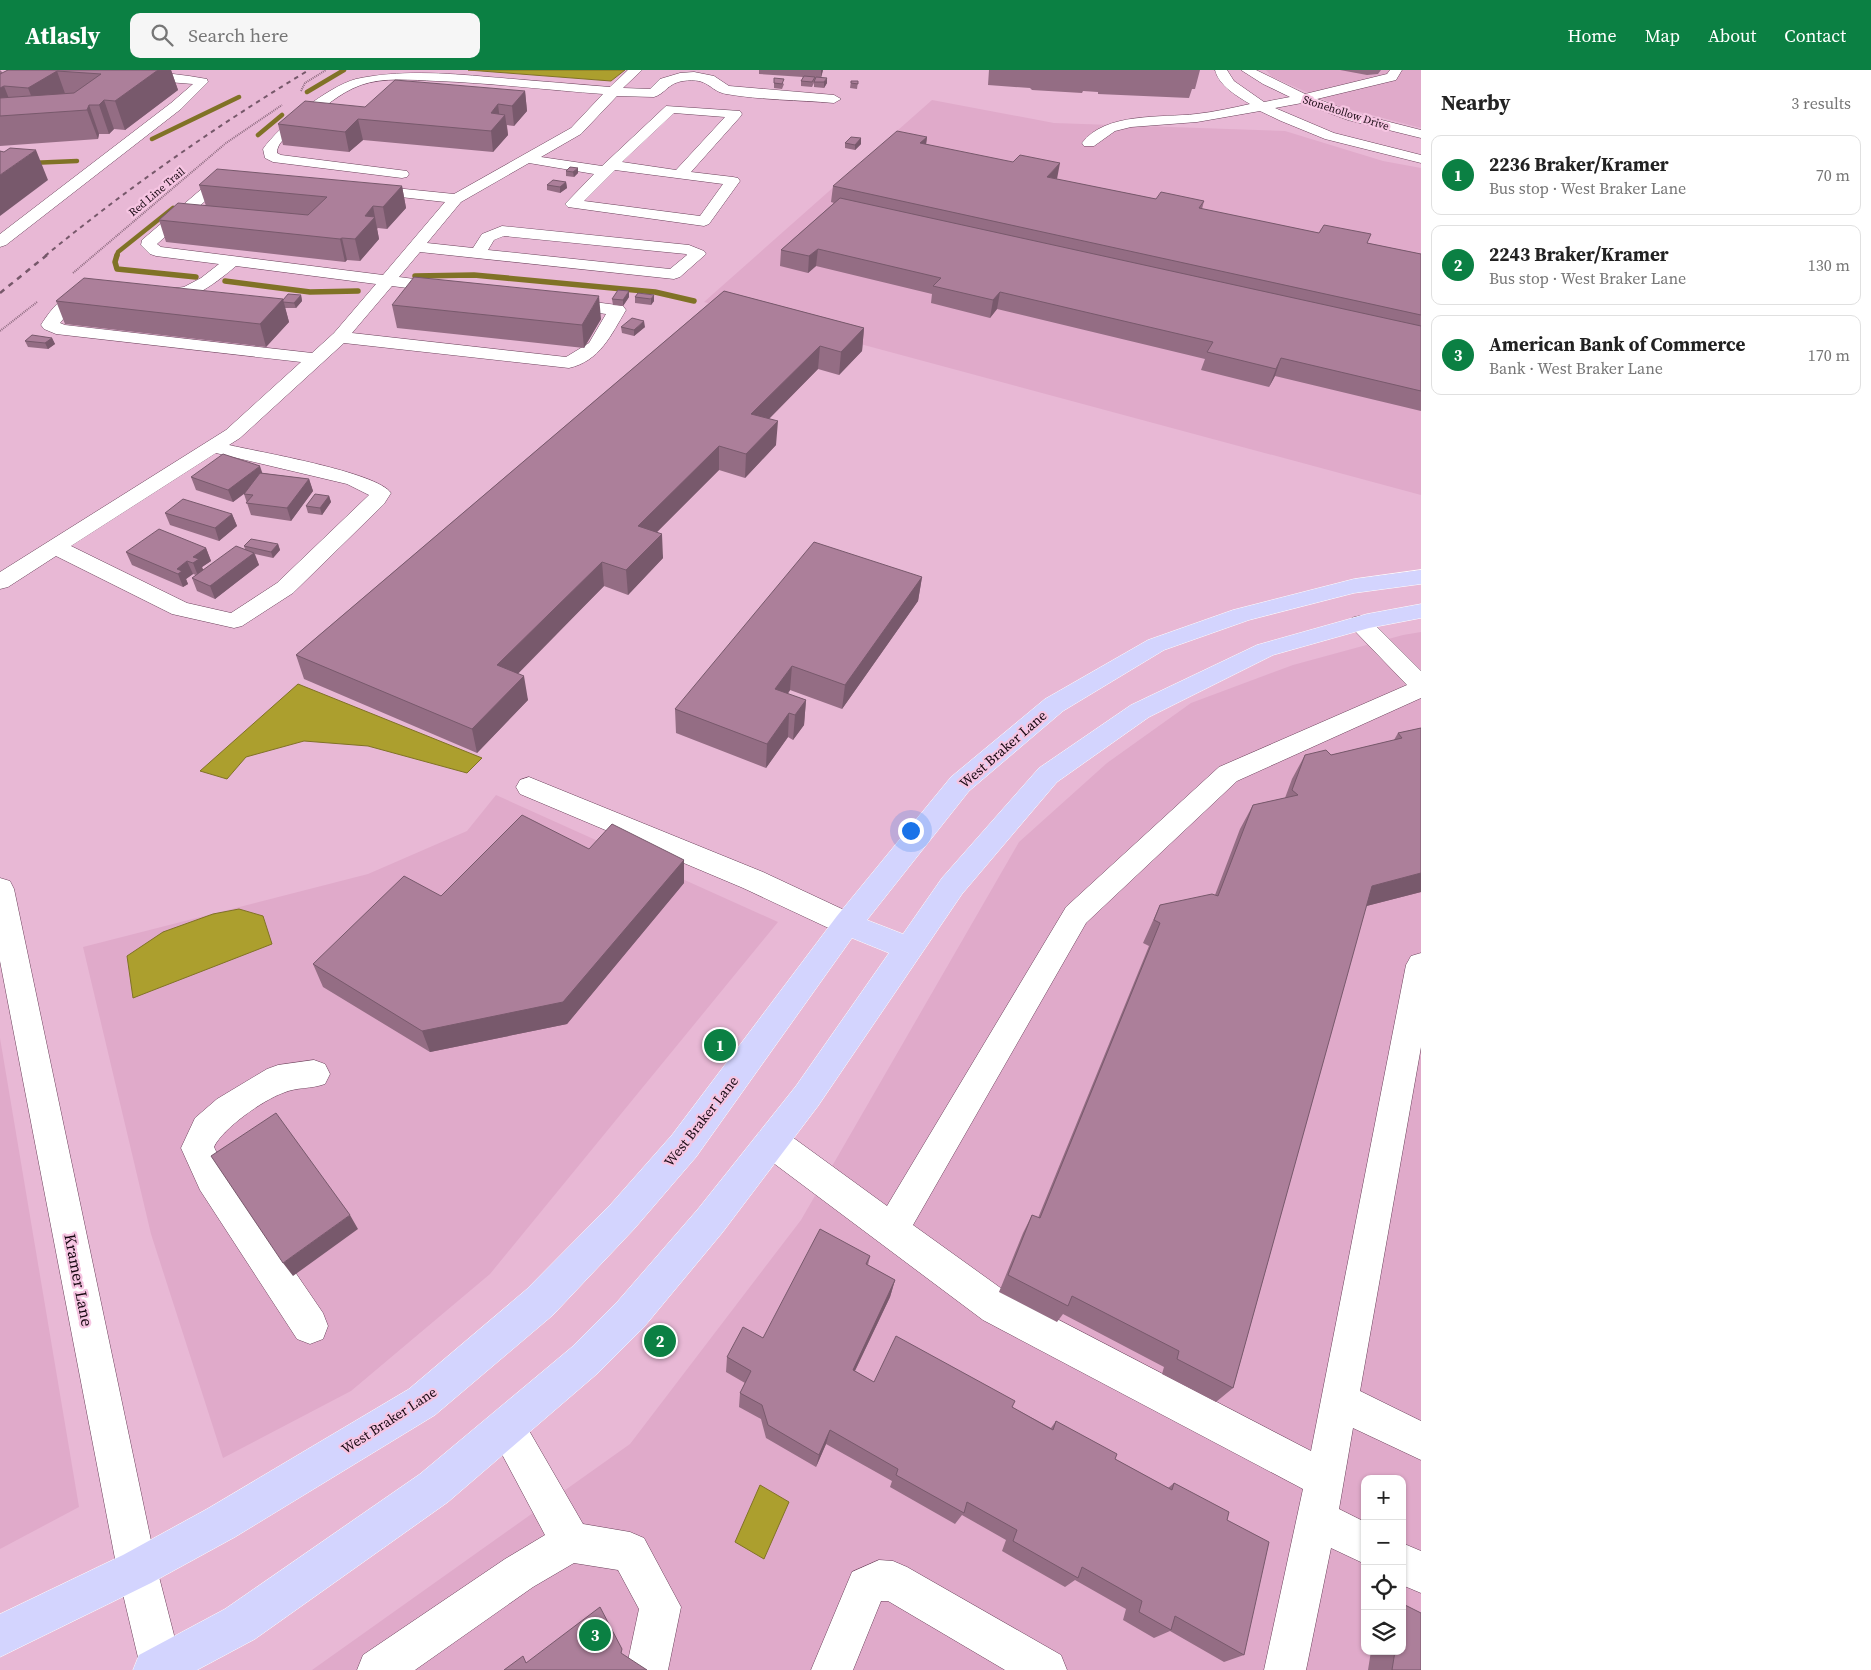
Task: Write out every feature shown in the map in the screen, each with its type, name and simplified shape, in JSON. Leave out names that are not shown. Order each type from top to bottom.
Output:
[{"type":"main road","name":"West Braker Lane","points":[[0,1636],[137,1569],[221,1523],[422,1402],[540,1302],[623,1216],[684,1146],[847,924],[960,784],[1054,705],[1156,645],[1241,615],[1377,582],[1421,577]]},
{"type":"main road","points":[[1377,582],[1419,614]]},
{"type":"main road","points":[[1326,593],[1360,623]]},
{"type":"main road","points":[[159,1669],[240,1624],[434,1488],[585,1360],[631,1314],[710,1222],[807,1096],[952,886],[1048,775],[1140,711],[1265,650],[1360,623],[1419,614]]},
{"type":"main road","points":[[847,924],[909,949]]},
{"type":"street","points":[[0,242],[176,106],[202,82],[184,78],[68,70]]},
{"type":"street","points":[[0,582],[233,434],[340,337],[456,199],[576,131],[591,106],[612,92],[636,70]]},
{"type":"street","name":"Stonehollow Drive","points":[[1221,70],[1222,74],[1235,89],[1261,107],[1298,125],[1346,142],[1421,159]]},
{"type":"street","name":"Stonehollow Drive","points":[[1247,70],[1302,100],[1398,130],[1421,134]]},
{"type":"street","points":[[1089,143],[1110,128],[1131,123],[1198,118],[1302,100],[1392,77],[1396,70]]},
{"type":"street","points":[[416,176],[278,159],[270,155],[270,149],[280,135],[337,91],[358,82],[410,76],[458,78],[612,92],[654,93],[665,82],[680,77],[694,76],[710,79],[726,90],[834,98]]},
{"type":"street","points":[[447,93],[458,78]]},
{"type":"street","points":[[528,159],[608,168],[680,174],[734,181],[704,221],[572,204],[608,168],[671,109],[735,114],[680,174]]},
{"type":"street","points":[[249,177],[239,176],[217,183],[150,240],[149,244],[156,251],[465,291]]},
{"type":"street","points":[[464,182],[483,184]]},
{"type":"street","points":[[348,187],[456,199]]},
{"type":"street","points":[[416,247],[674,274],[698,254],[689,250],[502,231],[488,237],[478,253]]},
{"type":"street","points":[[146,294],[180,295],[196,290],[232,261]]},
{"type":"street","points":[[112,289],[90,290],[77,296],[54,317],[50,325],[62,330],[315,359]]},
{"type":"street","points":[[340,337],[569,362],[596,346],[617,310],[550,301]]},
{"type":"street","points":[[56,547],[180,609],[234,620],[285,588],[377,500],[380,493],[354,480],[214,446]]},
{"type":"street","points":[[892,1230],[1076,915],[1228,774],[1421,686],[1360,623]]},
{"type":"street","points":[[529,787],[753,880],[847,924]]},
{"type":"street","name":"Kramer Lane","points":[[0,889],[137,1569],[159,1669]]},
{"type":"street","points":[[1285,1670],[1317,1519],[1421,965]]},
{"type":"street","points":[[310,1326],[212,1179],[197,1148],[206,1128],[228,1109],[278,1079],[314,1074]]},
{"type":"street","points":[[772,1142],[996,1308],[1324,1479]]},
{"type":"street","points":[[1339,1400],[1421,1441]]},
{"type":"street","points":[[507,1428],[571,1542]]},
{"type":"street","points":[[1317,1519],[1361,1542]]},
{"type":"street","points":[[378,1670],[519,1573],[571,1542],[630,1552],[660,1608],[646,1670]]},
{"type":"street","points":[[1406,1565],[1421,1573]]},
{"type":"street","points":[[832,1670],[866,1586],[879,1580],[893,1581],[1046,1670]]},
{"type":"path","points":[[300,93],[305,83],[326,70]]},
{"type":"path","name":"Red Line Trail","points":[[69,276],[226,143],[282,105]]},
{"type":"path","points":[[0,331],[38,300]]},
{"type":"shaded area","points":[[468,70],[625,70],[611,81]]},
{"type":"shaded area","points":[[1266,70],[1421,70],[1421,128],[1341,107],[1272,77]]},
{"type":"shaded area","points":[[932,100],[1054,123],[1285,131],[1383,161],[1421,168],[1421,495],[704,302]]},
{"type":"shaded area","points":[[1421,632],[1421,1670],[312,1670],[630,1444],[801,1220],[1019,842],[1107,763],[1191,703],[1293,665],[1403,635]]},
{"type":"shaded area","points":[[298,684],[482,758],[467,773],[368,746],[304,741],[246,757],[227,779],[200,771]]},
{"type":"shaded area","points":[[496,795],[778,922],[490,1274],[351,1391],[223,1458],[151,1234],[83,947],[368,874],[467,831]]},
{"type":"shaded area","points":[[239,909],[263,916],[272,944],[133,998],[127,956],[163,932],[213,914]]},
{"type":"shaded area","points":[[0,1038],[79,1507],[0,1549]]},
{"type":"shaded area","points":[[760,1485],[789,1502],[764,1559],[735,1542]]},
{"type":"building","points":[[8,70],[158,70],[115,101],[104,100],[99,105],[89,105],[87,110],[0,116],[0,98],[74,93],[101,74],[57,71],[28,88],[4,86],[0,88],[0,74]]},
{"type":"building","points":[[804,76],[815,77],[812,82],[801,81]]},
{"type":"building","points":[[816,77],[827,78],[824,82],[814,82]]},
{"type":"building","points":[[774,78],[784,79],[782,84],[774,83]]},
{"type":"building","points":[[395,80],[525,91],[512,106],[498,104],[491,113],[505,115],[491,131],[358,119],[345,132],[278,124],[305,101],[365,107]]},
{"type":"building","points":[[851,81],[858,81],[858,84],[851,83]]},
{"type":"building","points":[[897,131],[927,137],[920,143],[1013,162],[1020,155],[1060,163],[1047,177],[1156,199],[1161,192],[1204,201],[1199,208],[1319,233],[1324,225],[1371,234],[1367,243],[1421,254],[1421,315],[833,186]]},
{"type":"building","points":[[851,137],[861,138],[855,145],[845,143]]},
{"type":"building","points":[[10,148],[36,150],[0,175],[0,151],[4,152]]},
{"type":"building","points":[[570,167],[578,168],[573,172],[566,171]]},
{"type":"building","points":[[217,169],[402,186],[383,207],[373,206],[365,216],[375,217],[355,239],[159,220],[178,203],[308,215],[327,197],[199,185]]},
{"type":"building","points":[[553,180],[566,182],[560,187],[547,185]]},
{"type":"building","points":[[840,198],[1421,326],[1421,391],[1281,358],[1276,369],[1207,352],[1213,342],[1000,292],[993,300],[933,286],[941,278],[818,249],[809,256],[781,250]]},
{"type":"building","points":[[414,277],[599,296],[582,325],[392,305]]},
{"type":"building","points":[[84,278],[283,299],[260,324],[56,301]]},
{"type":"building","points":[[618,290],[629,291],[623,300],[612,299]]},
{"type":"building","points":[[724,291],[864,328],[841,352],[820,346],[751,414],[778,421],[746,454],[719,446],[638,526],[662,534],[626,570],[602,562],[497,665],[524,676],[472,729],[296,655]]},
{"type":"building","points":[[638,293],[654,295],[651,299],[635,297]]},
{"type":"building","points":[[288,294],[301,295],[294,303],[283,302]]},
{"type":"building","points":[[632,318],[644,321],[634,330],[621,327]]},
{"type":"building","points":[[32,335],[52,338],[45,343],[25,341]]},
{"type":"building","points":[[223,454],[260,466],[228,490],[191,477]]},
{"type":"building","points":[[260,473],[309,479],[287,508],[246,503],[253,495],[244,494]]},
{"type":"building","points":[[315,494],[329,496],[320,508],[306,506]]},
{"type":"building","points":[[183,499],[232,514],[215,528],[165,513]]},
{"type":"building","points":[[159,529],[206,548],[193,557],[199,559],[193,563],[187,561],[177,569],[182,571],[178,574],[126,552]]},
{"type":"building","points":[[251,539],[278,544],[271,552],[244,546]]},
{"type":"building","points":[[814,542],[922,577],[845,685],[792,666],[775,689],[806,700],[795,715],[789,713],[767,744],[675,709]]},
{"type":"building","points":[[236,546],[254,553],[210,586],[192,578]]},
{"type":"building","points":[[1421,728],[1421,873],[1372,886],[1233,1388],[1177,1359],[1179,1351],[1072,1296],[1068,1306],[1008,1275],[1032,1215],[1040,1218],[1160,923],[1154,920],[1160,905],[1212,894],[1218,896],[1253,805],[1298,795],[1292,790],[1305,755],[1326,750],[1331,755],[1402,738],[1398,733]]},
{"type":"building","points":[[522,815],[589,849],[612,824],[684,860],[563,1002],[422,1031],[313,964],[404,876],[441,896]]},
{"type":"building","points":[[276,1113],[350,1215],[283,1263],[211,1156]]},
{"type":"building","points":[[820,1229],[870,1256],[866,1264],[895,1280],[853,1370],[874,1382],[896,1336],[1015,1401],[1012,1407],[1053,1430],[1056,1421],[1117,1454],[1115,1459],[1172,1490],[1174,1483],[1229,1512],[1227,1520],[1269,1542],[1244,1655],[1175,1616],[1171,1630],[1139,1612],[1142,1601],[1082,1567],[1078,1578],[1013,1541],[1017,1530],[967,1502],[964,1513],[896,1475],[898,1469],[830,1430],[819,1455],[768,1425],[762,1405],[740,1393],[751,1371],[727,1357],[743,1327],[763,1338]]},
{"type":"building","points":[[1406,1606],[1421,1613],[1421,1670],[1392,1670],[1394,1655],[1406,1655]]},
{"type":"building","points":[[600,1607],[622,1649],[621,1653],[647,1670],[504,1670],[523,1656],[526,1663]]},
{"type":"waterway","points":[[307,92],[344,70]]},
{"type":"waterway","points":[[152,139],[239,97]]},
{"type":"waterway","points":[[258,135],[282,115]]},
{"type":"waterway","points":[[30,163],[77,161]]},
{"type":"waterway","points":[[117,256],[118,252],[173,208]]},
{"type":"waterway","points":[[117,255],[115,262],[117,269],[196,277]]},
{"type":"waterway","points":[[415,276],[474,275],[655,292],[694,301]]},
{"type":"waterway","points":[[225,281],[310,292],[358,291]]},
{"type":"railway","points":[[45,256],[174,158],[240,113],[309,70]]},
{"type":"railway","points":[[0,293],[47,255]]},
{"type":"place","name":"2236 Braker/Kramer","points":[[720,1045]]},
{"type":"place","name":"2243 Braker/Kramer","points":[[660,1341]]},
{"type":"place","name":"American Bank of Commerce","points":[[595,1635]]}]
